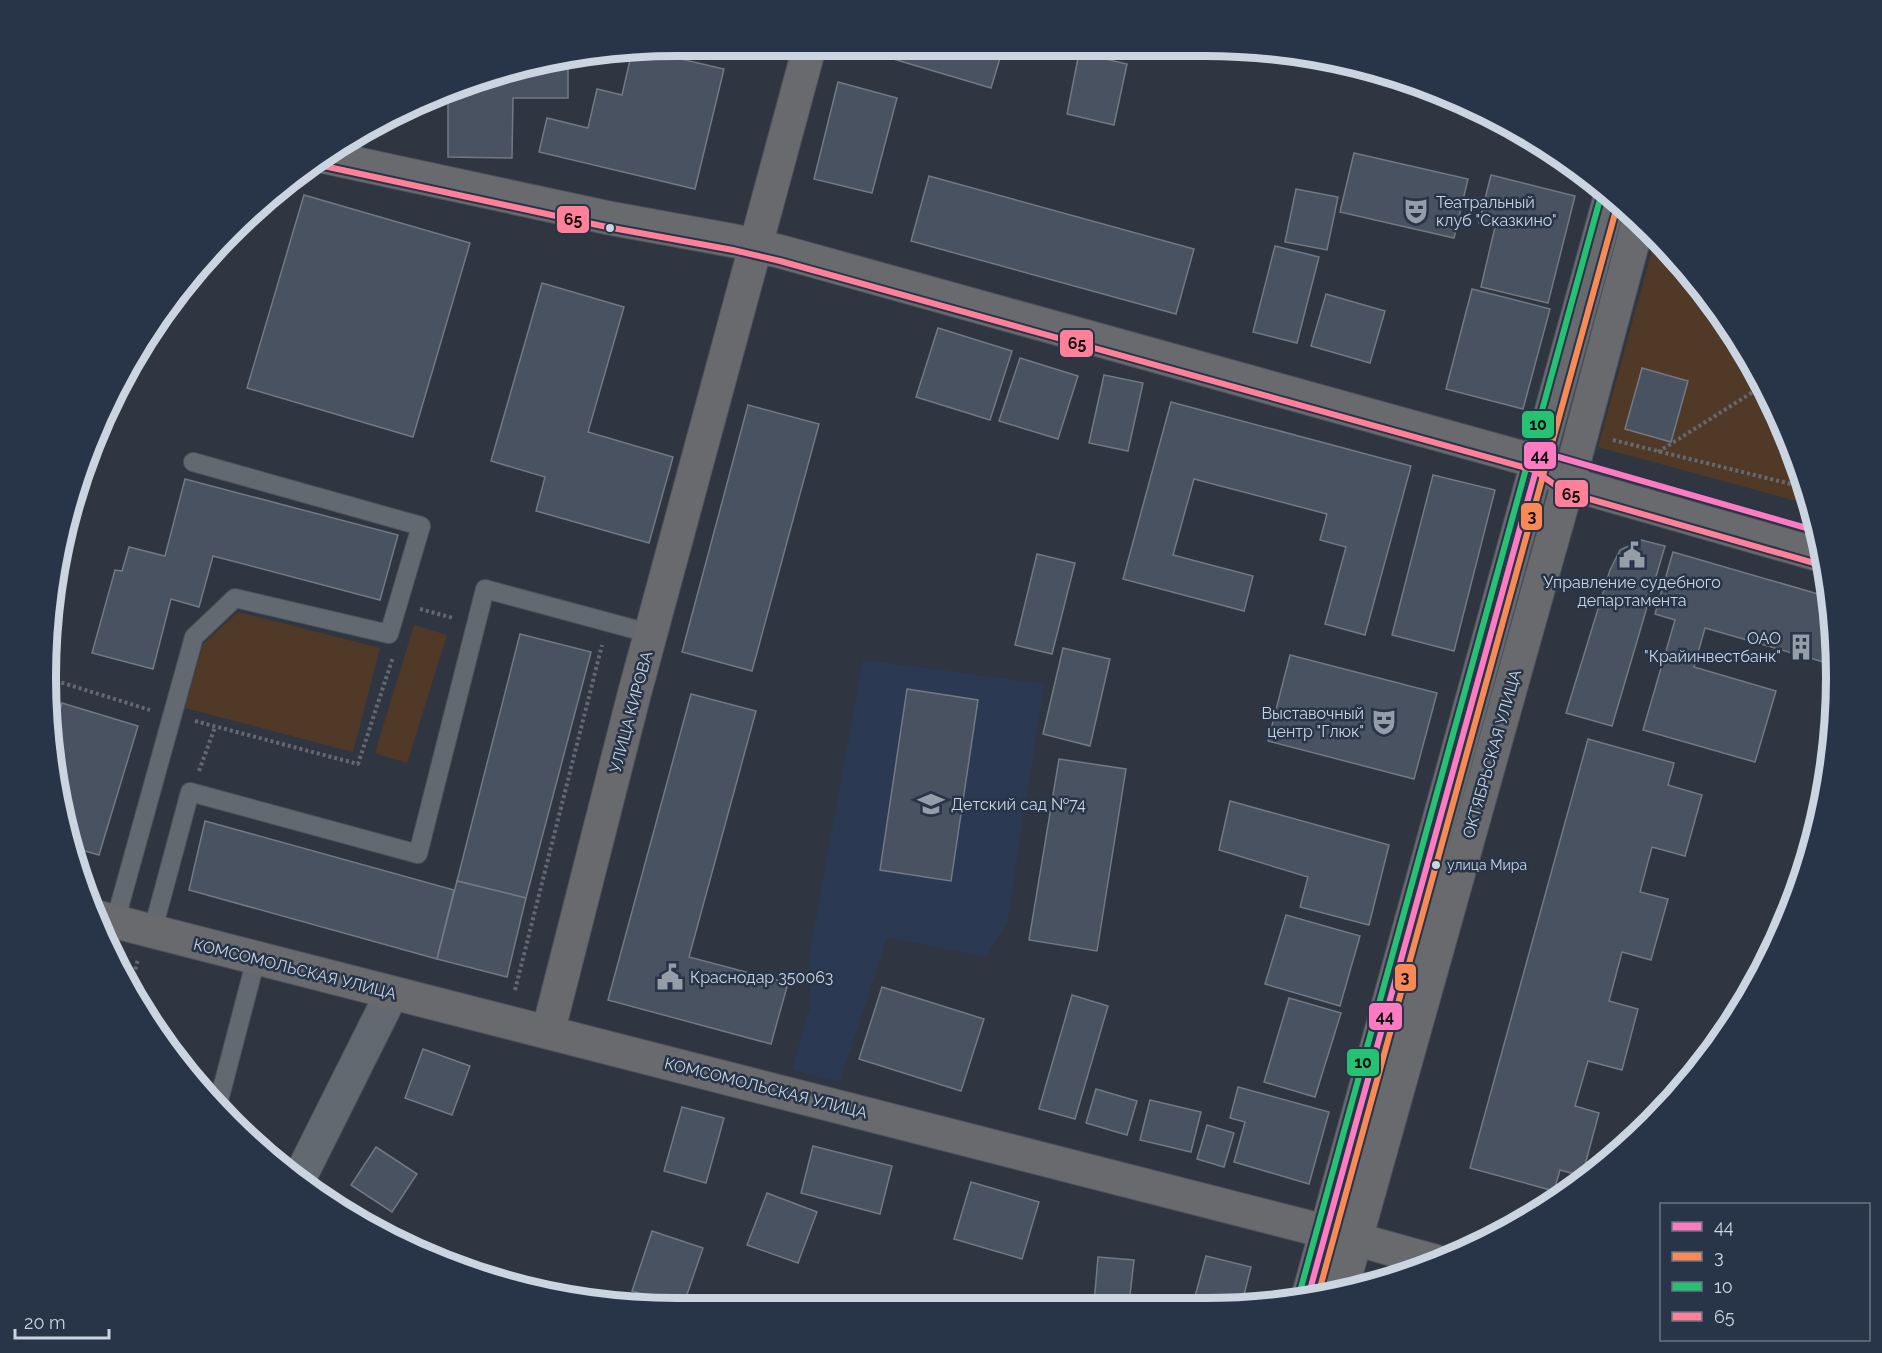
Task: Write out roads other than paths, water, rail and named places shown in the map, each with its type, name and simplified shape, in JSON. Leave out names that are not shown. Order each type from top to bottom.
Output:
[{"type":"street","name":"УЛИЦА КИРОВА","points":[[548,1032],[634,695],[807,56]]},
{"type":"street","points":[[337,156],[609,219],[756,246],[1540,457],[1570,472],[1815,553]]},
{"type":"street","name":"ОКТЯБРЬСКАЯ УЛИЦА","points":[[1342,1282],[1341,1236],[1540,457],[1608,204]]},
{"type":"street","name":"ОКТЯБРЬСКАЯ УЛИЦА","points":[[1313,1288],[1341,1236],[1570,472],[1636,229]]},
{"type":"street","points":[[1570,472],[1808,529]]},
{"type":"street","name":"КОМСОМОЛЬСКАЯ УЛИЦА","points":[[106,920],[145,945],[256,959],[1423,1258]]},
{"type":"street","points":[[302,1172],[392,993]]},
{"type":"lane","points":[[105,917],[172,715],[194,637],[235,598],[389,634],[421,526],[193,462]]},
{"type":"lane","points":[[145,945],[190,792],[418,854],[486,589],[652,634]]},
{"type":"lane","points":[[221,1098],[256,959]]},
{"type":"place","name":"Театральный клуб \"Сказкино\"","points":[[1416,211]]},
{"type":"place","name":"Управление судебного департамента","points":[[1632,555]]},
{"type":"place","name":"ОАО \"Крайинвестбанк\"","points":[[1801,647]]},
{"type":"place","name":"Выставочный центр \"Глюк\"","points":[[1384,722]]},
{"type":"place","name":"Детский сад №74","points":[[931,804]]},
{"type":"place","name":"улица Мира","points":[[1436,865]]},
{"type":"place","name":"Краснодар 350063","points":[[670,977]]}]
